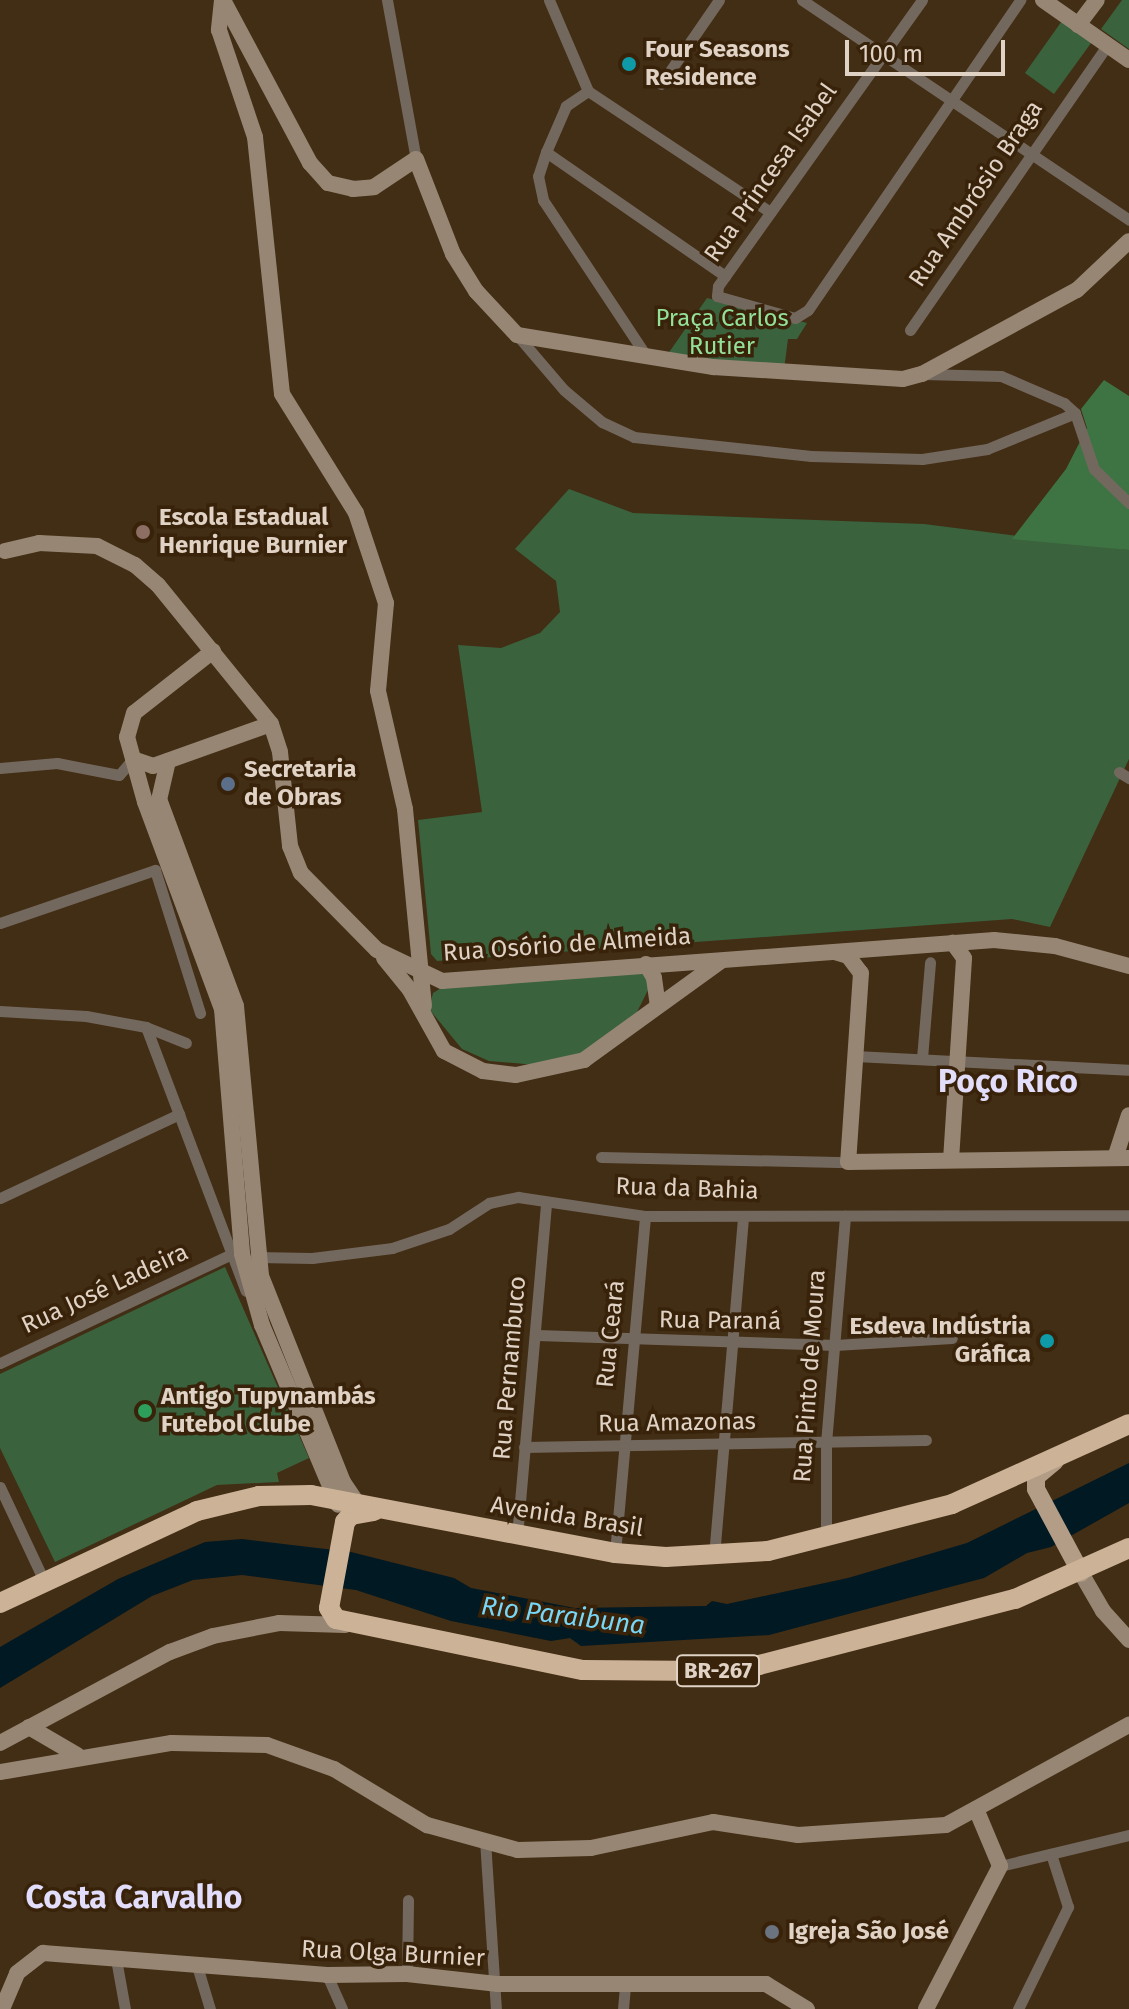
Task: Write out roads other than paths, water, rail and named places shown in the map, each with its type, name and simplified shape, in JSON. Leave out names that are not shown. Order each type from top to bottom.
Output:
[{"type":"highway","name":"Avenida Brasil","points":[[0,1603],[210,1507],[259,1496],[311,1495],[382,1511],[615,1553],[714,1556],[826,1539],[952,1504],[1129,1424]]},
{"type":"highway","points":[[311,1495],[332,1507],[344,1527]]},
{"type":"highway","points":[[345,1625],[330,1605],[344,1527],[351,1515],[382,1511]]},
{"type":"highway","name":"BR-267","points":[[345,1625],[583,1670],[724,1670],[1000,1604],[1077,1566],[1129,1548]]},
{"type":"main road","points":[[1068,1453],[1040,1472],[1036,1489],[1077,1566]]},
{"type":"street","points":[[223,0],[295,140],[328,183],[353,189],[374,187],[416,159]]},
{"type":"street","points":[[223,0],[219,30],[255,137],[282,394],[356,513],[386,603],[378,691],[405,809],[423,1012]]},
{"type":"street","points":[[387,0],[416,159],[453,254],[476,291],[564,390],[602,422],[634,437],[811,456],[922,459],[987,449],[1075,413]]},
{"type":"street","points":[[549,0],[588,91],[770,212]]},
{"type":"street","points":[[661,84],[719,0]]},
{"type":"street","points":[[802,0],[1129,220]]},
{"type":"street","name":"Rua Princesa Isabel","points":[[922,0],[725,276],[717,296],[795,318],[808,310],[950,99]]},
{"type":"street","points":[[950,99],[1020,0]]},
{"type":"street","points":[[1043,0],[1129,60]]},
{"type":"street","points":[[1078,25],[1097,0]]},
{"type":"street","name":"Rua Ambrósio Braga","points":[[910,330],[1107,45]]},
{"type":"street","points":[[588,91],[566,106],[546,152],[538,176],[543,200],[647,357]]},
{"type":"street","points":[[546,152],[725,276]]},
{"type":"street","points":[[517,335],[647,357],[783,374],[903,379],[922,374],[1077,290],[1129,241]]},
{"type":"street","points":[[922,374],[1001,376],[1041,389],[1075,413],[1094,469],[1129,503]]},
{"type":"street","name":"Rua Osório de Almeida","points":[[2,552],[67,541],[109,550],[158,585],[271,724],[280,752],[290,846],[301,873],[377,950],[419,972],[447,980],[953,943],[1030,942],[1129,966]]},
{"type":"street","points":[[213,651],[129,719],[127,737],[133,759],[236,1006],[242,1153],[242,1255],[262,1325],[357,1503]]},
{"type":"street","points":[[133,759],[153,766],[271,724]]},
{"type":"street","points":[[0,768],[57,763],[119,775],[133,759]]},
{"type":"street","points":[[152,800],[168,761]]},
{"type":"street","points":[[0,923],[155,870],[200,1013]]},
{"type":"street","points":[[951,1160],[964,958],[953,943]]},
{"type":"street","points":[[848,1162],[861,973],[871,957],[889,948]]},
{"type":"street","points":[[377,950],[410,990],[434,1039],[458,1060],[483,1071],[516,1075],[584,1060],[727,959]]},
{"type":"street","points":[[417,951],[438,976],[447,980]]},
{"type":"street","points":[[831,951],[848,956],[861,973]]},
{"type":"street","points":[[922,1058],[930,962]]},
{"type":"street","points":[[646,964],[654,978],[658,1006]]},
{"type":"street","points":[[423,1012],[428,991],[447,980]]},
{"type":"street","points":[[0,1011],[86,1016],[146,1027],[186,1043]]},
{"type":"street","points":[[146,1027],[226,1232],[242,1255],[309,1416],[344,1527]]},
{"type":"street","points":[[855,1056],[1129,1070]]},
{"type":"street","points":[[0,1197],[179,1114]]},
{"type":"street","points":[[1122,1158],[1129,1115]]},
{"type":"street","name":"Rua da Bahia","points":[[601,1157],[848,1162],[1122,1158]]},
{"type":"street","name":"Rua da Bahia","points":[[242,1255],[312,1258],[392,1248],[449,1229],[489,1203],[518,1197],[645,1216],[1129,1215]]},
{"type":"street","name":"Rua Pernambuco","points":[[517,1536],[537,1335],[546,1203]]},
{"type":"street","name":"Rua Ceará","points":[[615,1553],[631,1342],[645,1216]]},
{"type":"street","points":[[714,1556],[743,1216]]},
{"type":"street","name":"Rua Pinto de Moura","points":[[826,1539],[826,1443],[845,1216]]},
{"type":"street","name":"Rua José Ladeira","points":[[0,1363],[242,1255]]},
{"type":"street","name":"Rua Paraná","points":[[537,1335],[631,1342],[835,1345],[952,1338]]},
{"type":"street","name":"Rua Amazonas","points":[[524,1447],[926,1440]]},
{"type":"street","points":[[0,1487],[44,1581]]},
{"type":"street","points":[[1077,1566],[1103,1611],[1129,1640]]},
{"type":"street","points":[[308,1622],[330,1605]]},
{"type":"street","points":[[0,1743],[170,1652],[213,1636],[308,1622],[345,1625]]},
{"type":"street","points":[[53,1741],[54,1714]]},
{"type":"street","points":[[0,1772],[77,1755],[172,1743],[267,1745],[334,1769],[427,1825],[518,1850],[591,1848],[713,1822],[798,1835],[899,1832],[946,1825],[1129,1725]]},
{"type":"street","points":[[29,1727],[77,1755]]},
{"type":"street","points":[[976,1809],[1000,1866]]},
{"type":"street","points":[[926,2009],[1000,1866],[1129,1835]]},
{"type":"street","points":[[485,1840],[498,1984],[496,2009]]},
{"type":"street","points":[[1018,2009],[1068,1907],[1051,1854]]},
{"type":"street","points":[[407,1974],[408,1900]]},
{"type":"street","name":"Rua Olga Burnier","points":[[2,2009],[17,1973],[43,1953],[327,1975],[407,1974],[498,1984],[766,1984],[807,2009]]},
{"type":"street","points":[[116,1959],[125,2009]]},
{"type":"street","points":[[197,1966],[210,2009]]},
{"type":"street","points":[[327,1975],[342,2009]]},
{"type":"street","points":[[623,2009],[625,1984]]},
{"type":"water","name":"Rio Paraibuna","points":[[1129,1463],[1129,1503],[1051,1547],[1027,1553],[984,1578],[769,1635],[581,1646],[570,1638],[551,1641],[451,1621],[356,1590],[242,1575],[193,1580],[152,1596],[0,1688],[0,1647],[118,1579],[205,1542],[242,1539],[351,1552],[454,1578],[471,1588],[575,1608],[706,1606],[712,1601],[727,1604],[848,1578],[967,1543]]},
{"type":"place","name":"Four Seasons Residence","points":[[629,64]]},
{"type":"place","name":"Escola Estadual Henrique Burnier","points":[[143,532]]},
{"type":"place","name":"Secretaria de Obras","points":[[228,784]]},
{"type":"place","name":"Esdeva Indústria Gráfica","points":[[1047,1341]]},
{"type":"place","name":"Antigo Tupynambás Futebol Clube","points":[[145,1411]]},
{"type":"place","name":"Igreja São José","points":[[772,1932]]},
{"type":"district","name":"Poço Rico","points":[[1008,1081]]},
{"type":"district","name":"Costa Carvalho","points":[[134,1897]]},
{"type":"park label","name":"Praça Carlos Rutier","points":[[722,333]]}]
